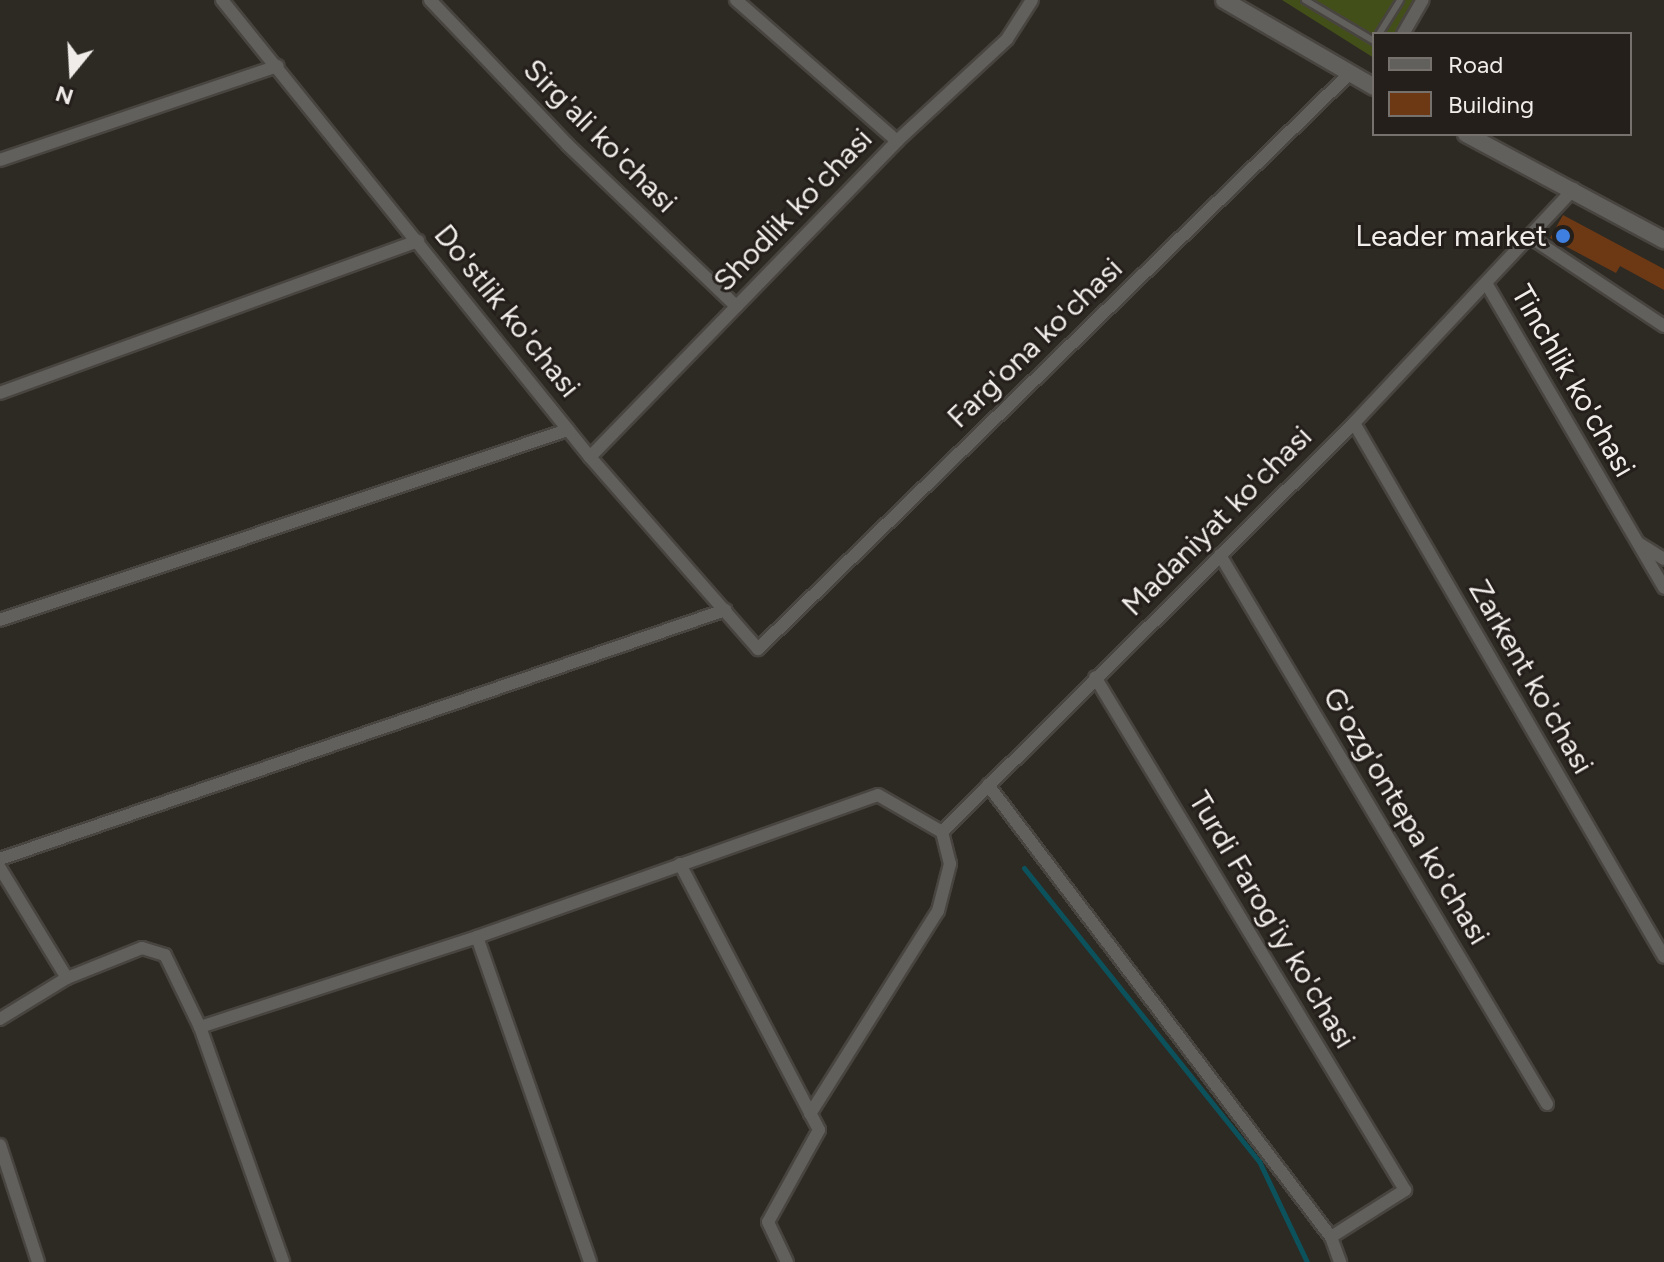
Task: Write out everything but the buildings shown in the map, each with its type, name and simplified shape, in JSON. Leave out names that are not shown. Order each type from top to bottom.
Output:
[{"type":"street","name":"Do'stlik ko'chasi","points":[[222,0],[590,457],[758,649]]},
{"type":"street","name":"Sirg'ali ko'chasi","points":[[430,0],[568,145],[736,306]]},
{"type":"street","points":[[736,0],[897,141]]},
{"type":"street","name":"Shodlik ko'chasi","points":[[590,457],[897,141],[1007,39],[1032,0]]},
{"type":"street","points":[[1224,0],[1349,74],[1372,84]]},
{"type":"street","points":[[1404,32],[1423,0]]},
{"type":"street","points":[[0,160],[277,66]]},
{"type":"street","name":"Farg'ona ko'chasi","points":[[758,649],[1349,74]]},
{"type":"street","points":[[1470,136],[1574,189],[1664,240]]},
{"type":"street","name":"Madaniyat ko'chasi","points":[[942,832],[1354,423],[1574,189]]},
{"type":"street","points":[[1530,237],[1664,326]]},
{"type":"street","points":[[0,393],[418,241]]},
{"type":"street","name":"Tinchlik ko'chasi","points":[[1486,283],[1664,588]]},
{"type":"street","name":"Zarkent ko'chasi","points":[[1354,423],[1664,957]]},
{"type":"street","points":[[0,620],[568,430]]},
{"type":"street","points":[[1637,543],[1664,559]]},
{"type":"street","name":"G'ozg'ontepa ko'chasi","points":[[1220,555],[1547,1104]]},
{"type":"street","points":[[0,859],[725,610]]},
{"type":"street","name":"Turdi Farog'iy ko'chasi","points":[[1095,677],[1405,1190],[1331,1237]]},
{"type":"street","points":[[988,785],[1331,1237],[1340,1262]]},
{"type":"street","points":[[200,1027],[477,937],[878,795],[942,832],[950,864],[938,911],[810,1114]]},
{"type":"street","points":[[680,864],[820,1136],[768,1222],[787,1262]]},
{"type":"street","points":[[0,868],[67,978]]},
{"type":"street","points":[[477,937],[590,1262]]},
{"type":"street","points":[[0,1019],[67,978],[129,952],[153,949],[165,955],[200,1027],[283,1262]]},
{"type":"street","points":[[0,1145],[38,1262]]},
{"type":"lane","points":[[1305,0],[1372,40]]},
{"type":"lane","points":[[1380,32],[1400,0]]},
{"type":"green space","points":[[1282,0],[1415,0],[1395,32],[1372,32],[1372,57]]},
{"type":"waterway","points":[[1024,868],[1259,1161],[1307,1262]]},
{"type":"place","name":"Leader market","points":[[1563,236]]}]
